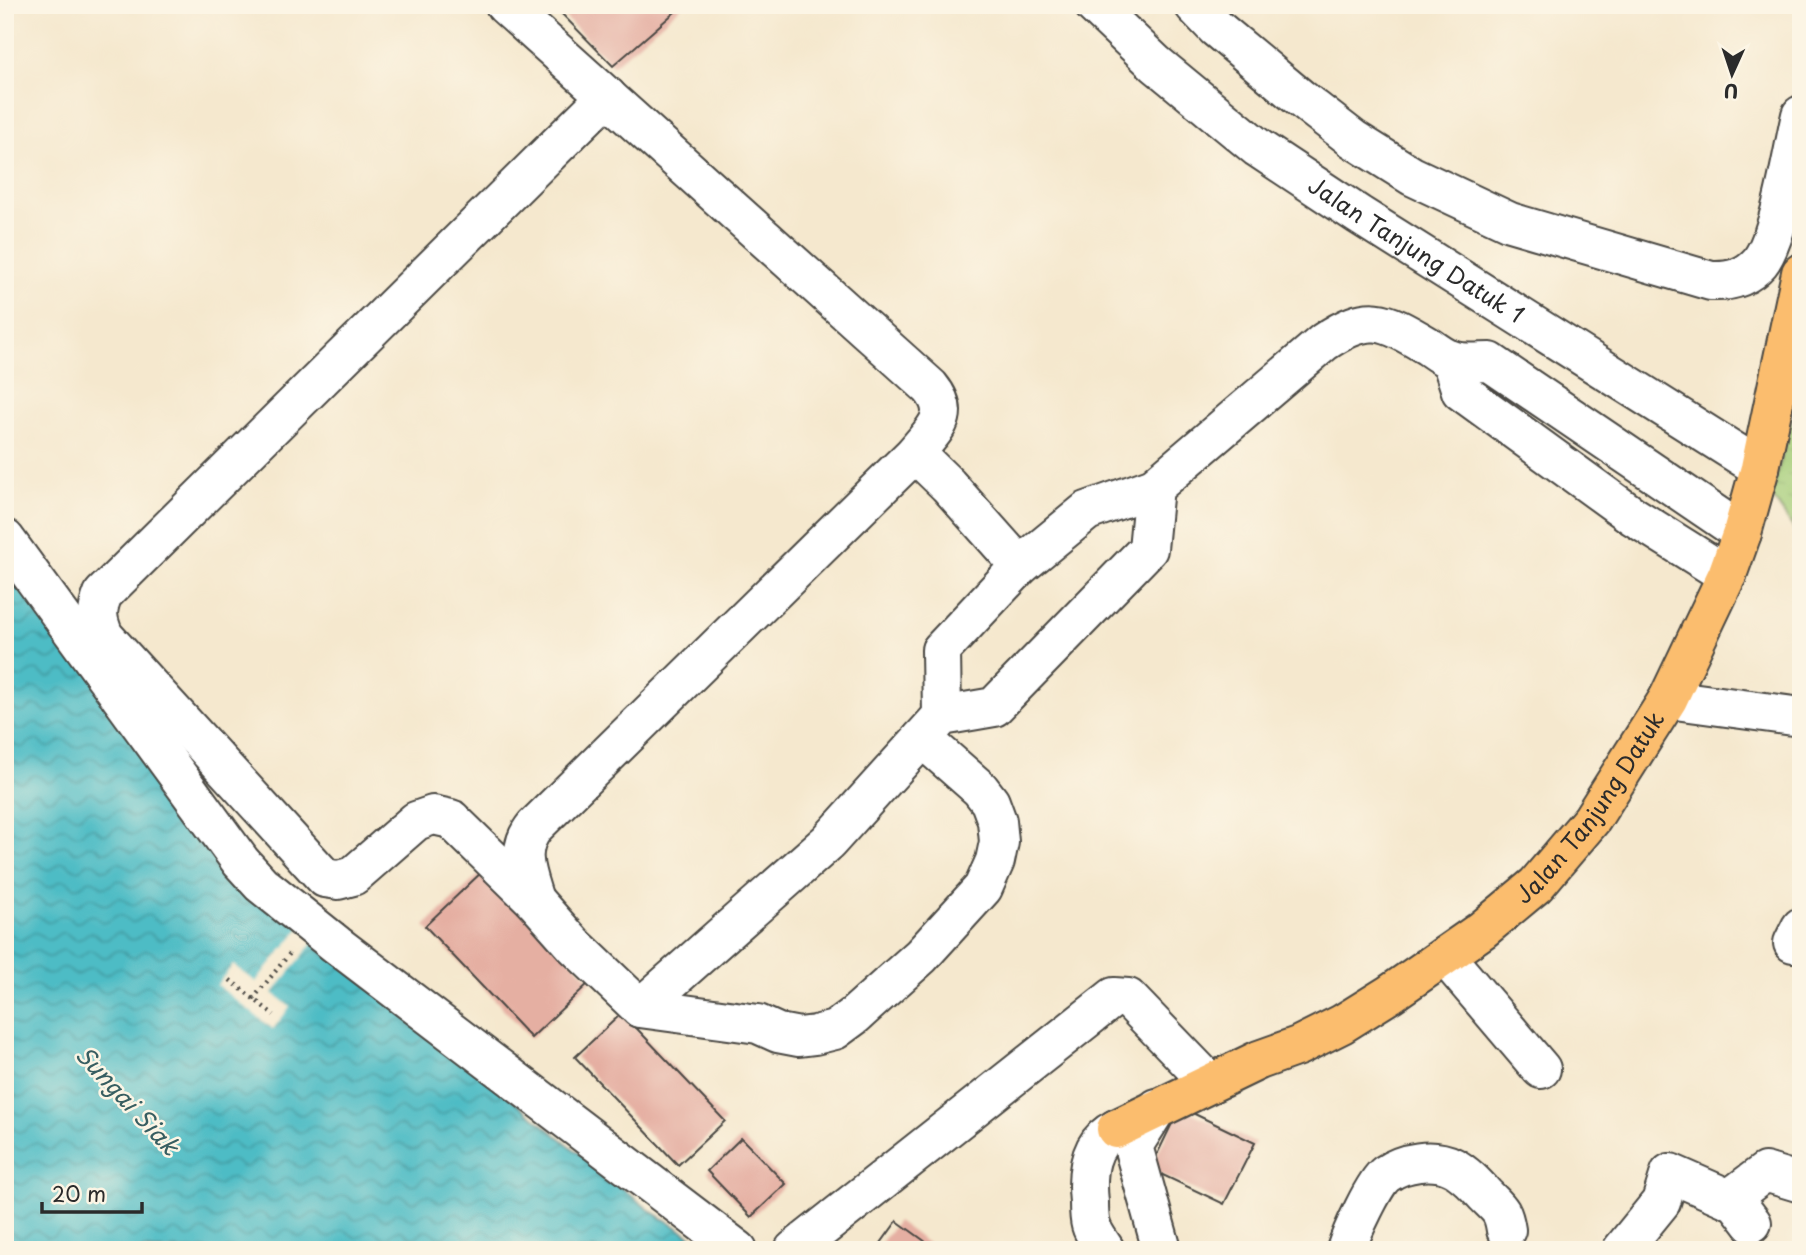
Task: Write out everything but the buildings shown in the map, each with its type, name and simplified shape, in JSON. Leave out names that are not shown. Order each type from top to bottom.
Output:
[{"type":"main road","name":"Jalan Tanjung Datuk","points":[[1116,1129],[1210,1083],[1342,1024],[1482,930],[1536,886],[1592,819],[1668,699],[1727,575],[1760,468],[1801,273]]},
{"type":"street","points":[[505,5],[930,387],[939,397],[942,410],[941,420],[915,453],[535,826],[524,842],[522,857],[534,900]]},
{"type":"street","name":"Jalan Tanjung Datuk 1","points":[[1094,5],[1156,64],[1258,148],[1371,223],[1760,468]]},
{"type":"street","points":[[1194,5],[1216,28],[1300,98],[1353,139],[1412,176],[1510,222],[1699,279],[1724,282],[1737,279],[1761,261],[1777,220],[1801,115]]},
{"type":"street","points":[[607,96],[103,594],[97,607],[97,619],[104,636],[325,877],[338,880],[353,876],[416,821],[433,815],[451,819],[534,900],[574,945],[640,1008],[758,1024],[778,1033],[799,1037],[815,1035],[835,1030],[921,957],[984,888],[999,842],[997,821],[990,803],[932,727],[941,650],[1020,566],[1087,511],[1154,487],[1324,342],[1345,328],[1381,322],[1396,327],[1451,360],[1490,362],[1742,533]]},
{"type":"street","points":[[1451,360],[1461,391],[1633,516],[1727,575]]},
{"type":"street","points":[[915,453],[948,485],[1020,566]]},
{"type":"street","points":[[640,1008],[828,842],[932,727],[994,707],[1148,549],[1154,487]]},
{"type":"street","points":[[5,539],[241,862],[261,884],[337,945],[738,1250]]},
{"type":"street","points":[[1668,699],[1801,717]]},
{"type":"street","points":[[1445,956],[1541,1069]]},
{"type":"street","points":[[794,1250],[1114,997],[1128,998],[1210,1083]]},
{"type":"street","points":[[1157,1108],[1132,1146],[1161,1250]]},
{"type":"street","points":[[1105,1250],[1091,1226],[1087,1181],[1091,1157],[1099,1141],[1105,1134],[1116,1129]]},
{"type":"street","points":[[1346,1250],[1352,1232],[1384,1176],[1415,1162],[1440,1162],[1453,1167],[1475,1184],[1503,1213],[1506,1230]]},
{"type":"street","points":[[1622,1250],[1661,1202],[1670,1173],[1740,1211],[1765,1172],[1801,1183]]},
{"type":"path","points":[[253,999],[299,943]]},
{"type":"path","points":[[230,980],[274,1015]]},
{"type":"green space","points":[[1801,390],[1801,539],[1771,495]]},
{"type":"water","name":"Sungai Siak","points":[[5,557],[306,933],[648,1209],[713,1250],[5,1250]]},
{"type":"pier","points":[[300,928],[315,940],[273,993],[290,1007],[273,1029],[217,985],[233,965],[256,982]]}]
